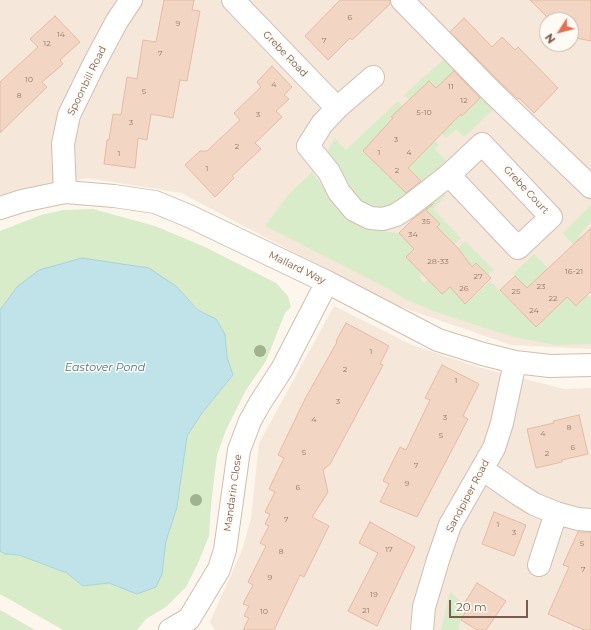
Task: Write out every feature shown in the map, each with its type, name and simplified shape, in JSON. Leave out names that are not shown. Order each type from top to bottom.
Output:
[{"type":"street","name":"Spoonbill Road","points":[[65,192],[63,144],[69,114],[117,21],[131,0]]},
{"type":"street","name":"Grebe Road","points":[[234,0],[337,108]]},
{"type":"street","points":[[402,0],[493,93],[591,187]]},
{"type":"street","points":[[337,108],[373,77]]},
{"type":"street","name":"Grebe Court","points":[[337,108],[322,124],[308,146],[329,172],[339,192],[354,210],[370,218],[383,219],[396,215],[449,175],[482,144],[551,217],[518,248],[449,175]]},
{"type":"street","name":"Mallard Way","points":[[0,208],[22,201],[65,192],[114,196],[155,202],[189,216],[327,282],[438,340],[515,362],[550,366],[591,365]]},
{"type":"street","name":"Mandarin Close","points":[[170,630],[193,625],[219,569],[225,550],[238,457],[250,421],[282,369],[327,282]]},
{"type":"street","name":"Sandpiper Road","points":[[422,630],[424,607],[450,525],[494,448],[502,423],[515,362]]},
{"type":"street","points":[[482,469],[534,504],[556,513],[578,519],[591,520]]},
{"type":"street","points":[[539,565],[556,513]]},
{"type":"shaded area","points":[[0,0],[591,0],[591,349],[511,345],[392,304],[181,193],[87,178],[0,199]]},
{"type":"shaded area","points":[[334,306],[412,345],[478,367],[564,389],[591,388],[591,630],[215,630],[210,622],[242,550],[251,518],[259,443]]},
{"type":"green space","points":[[446,57],[496,107],[464,137],[456,129],[446,138],[441,133],[455,109],[462,115],[479,99],[453,72],[436,88],[429,81],[410,100],[404,95]]},
{"type":"green space","points":[[398,101],[403,107],[392,117],[398,125],[376,137],[363,151],[399,186],[412,173],[408,168],[434,140],[439,145],[435,149],[446,161],[405,200],[388,207],[375,208],[362,202],[327,152],[335,138],[346,150]]},
{"type":"green space","points":[[312,172],[331,198],[366,227],[399,233],[414,249],[406,257],[422,273],[419,277],[424,283],[428,280],[442,294],[450,287],[465,304],[490,281],[536,327],[567,296],[577,306],[587,295],[591,298],[591,344],[555,345],[513,337],[436,312],[405,299],[385,287],[265,226],[289,194]]},
{"type":"green space","points":[[441,194],[447,195],[433,209],[461,238],[454,245],[434,230],[440,224],[425,208]]},
{"type":"green space","points":[[591,205],[591,222],[578,236],[585,243],[578,250],[563,233]]},
{"type":"green space","points":[[93,209],[155,226],[205,247],[276,283],[288,296],[291,307],[285,313],[266,361],[246,390],[226,430],[217,455],[209,536],[198,563],[186,587],[166,607],[146,619],[137,630],[63,630],[0,594],[0,551],[5,554],[18,555],[67,573],[83,586],[109,583],[137,594],[162,574],[166,541],[177,507],[187,436],[202,413],[233,375],[227,357],[225,334],[216,319],[199,310],[177,287],[17,287],[0,310],[0,231],[41,215],[63,210]]},
{"type":"green space","points":[[465,241],[494,270],[488,275],[476,263],[470,268],[458,248]]},
{"type":"green space","points":[[534,254],[554,274],[543,273],[527,288],[513,274]]},
{"type":"green space","points":[[450,591],[459,600],[460,608],[464,614],[459,625],[459,630],[441,630]]},
{"type":"green space","points":[[0,610],[35,630],[0,630]]},
{"type":"water","name":"Eastover Pond","points":[[82,258],[149,268],[177,287],[198,310],[216,319],[225,334],[227,357],[233,375],[202,413],[187,436],[177,507],[166,541],[162,574],[156,587],[137,594],[109,583],[83,586],[67,573],[19,555],[5,554],[0,551],[0,310],[17,287],[39,270]]},
{"type":"building","points":[[164,0],[194,0],[192,10],[200,11],[187,81],[180,80],[173,118],[151,114],[147,140],[138,138],[135,168],[104,164],[107,140],[109,140],[113,114],[121,115],[127,77],[137,79],[143,40],[156,42]]},
{"type":"building","points":[[340,0],[390,0],[390,4],[352,40],[350,38],[328,60],[305,36]]},
{"type":"building","points":[[530,0],[591,0],[591,41],[579,39],[579,12],[542,12]]},
{"type":"building","points":[[55,16],[80,42],[60,60],[63,64],[42,82],[47,87],[0,133],[0,82],[38,47],[30,39]]},
{"type":"building","points":[[464,18],[492,47],[502,37],[515,50],[518,47],[558,88],[534,113],[502,84],[450,32]]},
{"type":"building","points":[[272,66],[292,87],[284,95],[289,99],[276,111],[282,117],[255,143],[261,149],[232,176],[234,178],[215,197],[185,165],[200,151],[207,151],[240,120],[234,113],[261,87],[257,82]]},
{"type":"building","points":[[454,71],[480,98],[462,116],[461,114],[408,168],[421,181],[406,193],[363,151],[393,118],[391,117],[429,81],[436,88]]},
{"type":"building","points":[[433,204],[426,210],[440,224],[437,227],[458,248],[472,267],[476,263],[491,278],[465,304],[450,287],[442,294],[406,257],[414,249],[399,233],[414,218]]},
{"type":"building","points":[[591,228],[591,291],[576,306],[567,297],[536,327],[500,290],[515,276],[527,288]]},
{"type":"building","points":[[346,323],[389,346],[380,364],[383,365],[330,464],[323,470],[328,492],[312,517],[329,526],[304,577],[300,575],[274,630],[243,630],[249,618],[244,616],[249,606],[243,604],[253,585],[248,582],[266,546],[260,543],[269,526],[265,524],[270,514],[265,512],[275,492],[269,489],[284,458],[278,455],[305,399]]},
{"type":"building","points":[[442,365],[479,384],[463,416],[468,419],[417,517],[380,502],[389,484],[383,481],[400,447],[406,450],[430,400],[425,398]]},
{"type":"building","points":[[579,415],[588,454],[536,468],[527,429],[554,423],[553,421]]},
{"type":"building","points":[[494,512],[526,525],[514,556],[482,544]]},
{"type":"building","points":[[370,522],[415,547],[377,626],[348,611],[378,553],[359,543]]},
{"type":"building","points":[[578,532],[591,532],[591,630],[584,630],[548,614],[569,567],[563,565]]},
{"type":"building","points":[[477,583],[506,601],[486,630],[477,630],[461,620],[468,607],[464,604]]}]
